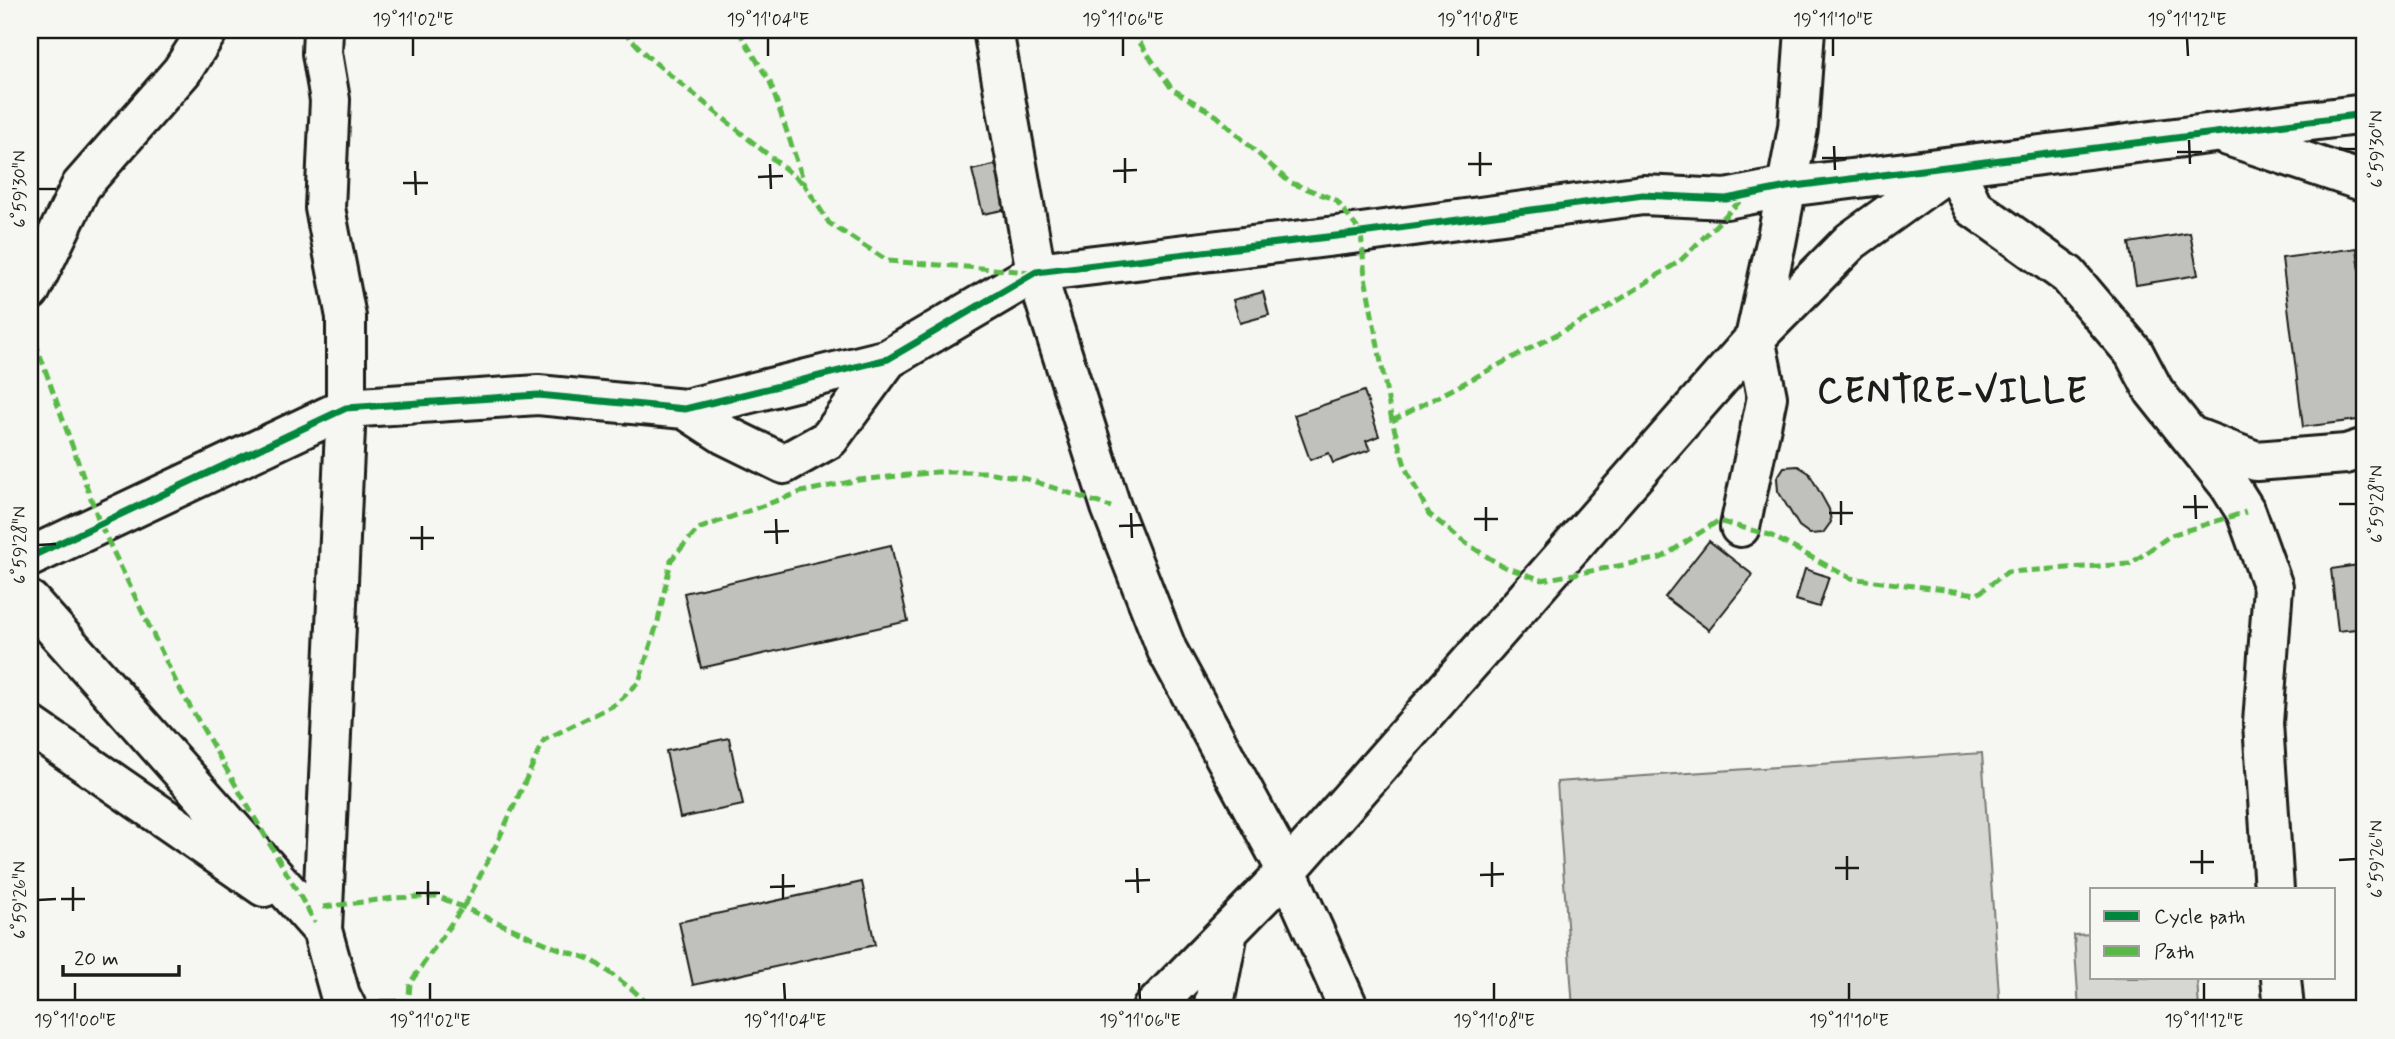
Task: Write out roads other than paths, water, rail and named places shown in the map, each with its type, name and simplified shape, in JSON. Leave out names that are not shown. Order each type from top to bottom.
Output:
[{"type":"street","points":[[30,291],[81,187],[183,71],[208,30]]},
{"type":"street","points":[[323,30],[322,53],[330,100],[325,208],[346,317],[346,408],[318,926],[347,1009]]},
{"type":"street","points":[[993,30],[1035,272],[1111,507],[1167,650],[1287,871],[1349,1009]]},
{"type":"street","points":[[1740,527],[1767,397],[1755,338],[1798,128],[1805,30]]},
{"type":"street","points":[[30,557],[346,408],[538,395],[685,409],[888,359],[1035,272],[1347,235],[1643,195],[1726,199],[1787,187],[2365,114]]},
{"type":"street","points":[[2219,133],[2365,181]]},
{"type":"street","points":[[1152,1009],[1287,871],[1755,338],[1851,241],[1954,167]]},
{"type":"street","points":[[1954,167],[1973,207],[2068,275],[2134,353],[2154,391],[2229,485],[2246,512],[2273,587],[2263,723],[2274,888]]},
{"type":"street","points":[[685,409],[725,435],[784,464],[829,439],[888,359]]},
{"type":"street","points":[[2189,435],[2256,461],[2346,454],[2365,448]]},
{"type":"street","points":[[30,601],[318,926]]},
{"type":"street","points":[[30,725],[318,926]]},
{"type":"street","points":[[1213,1009],[1228,932]]},
{"type":"street","points":[[2281,979],[2284,1009]]},
{"type":"district","name":"CENTRE-VILLE","points":[[1953,390]]}]
